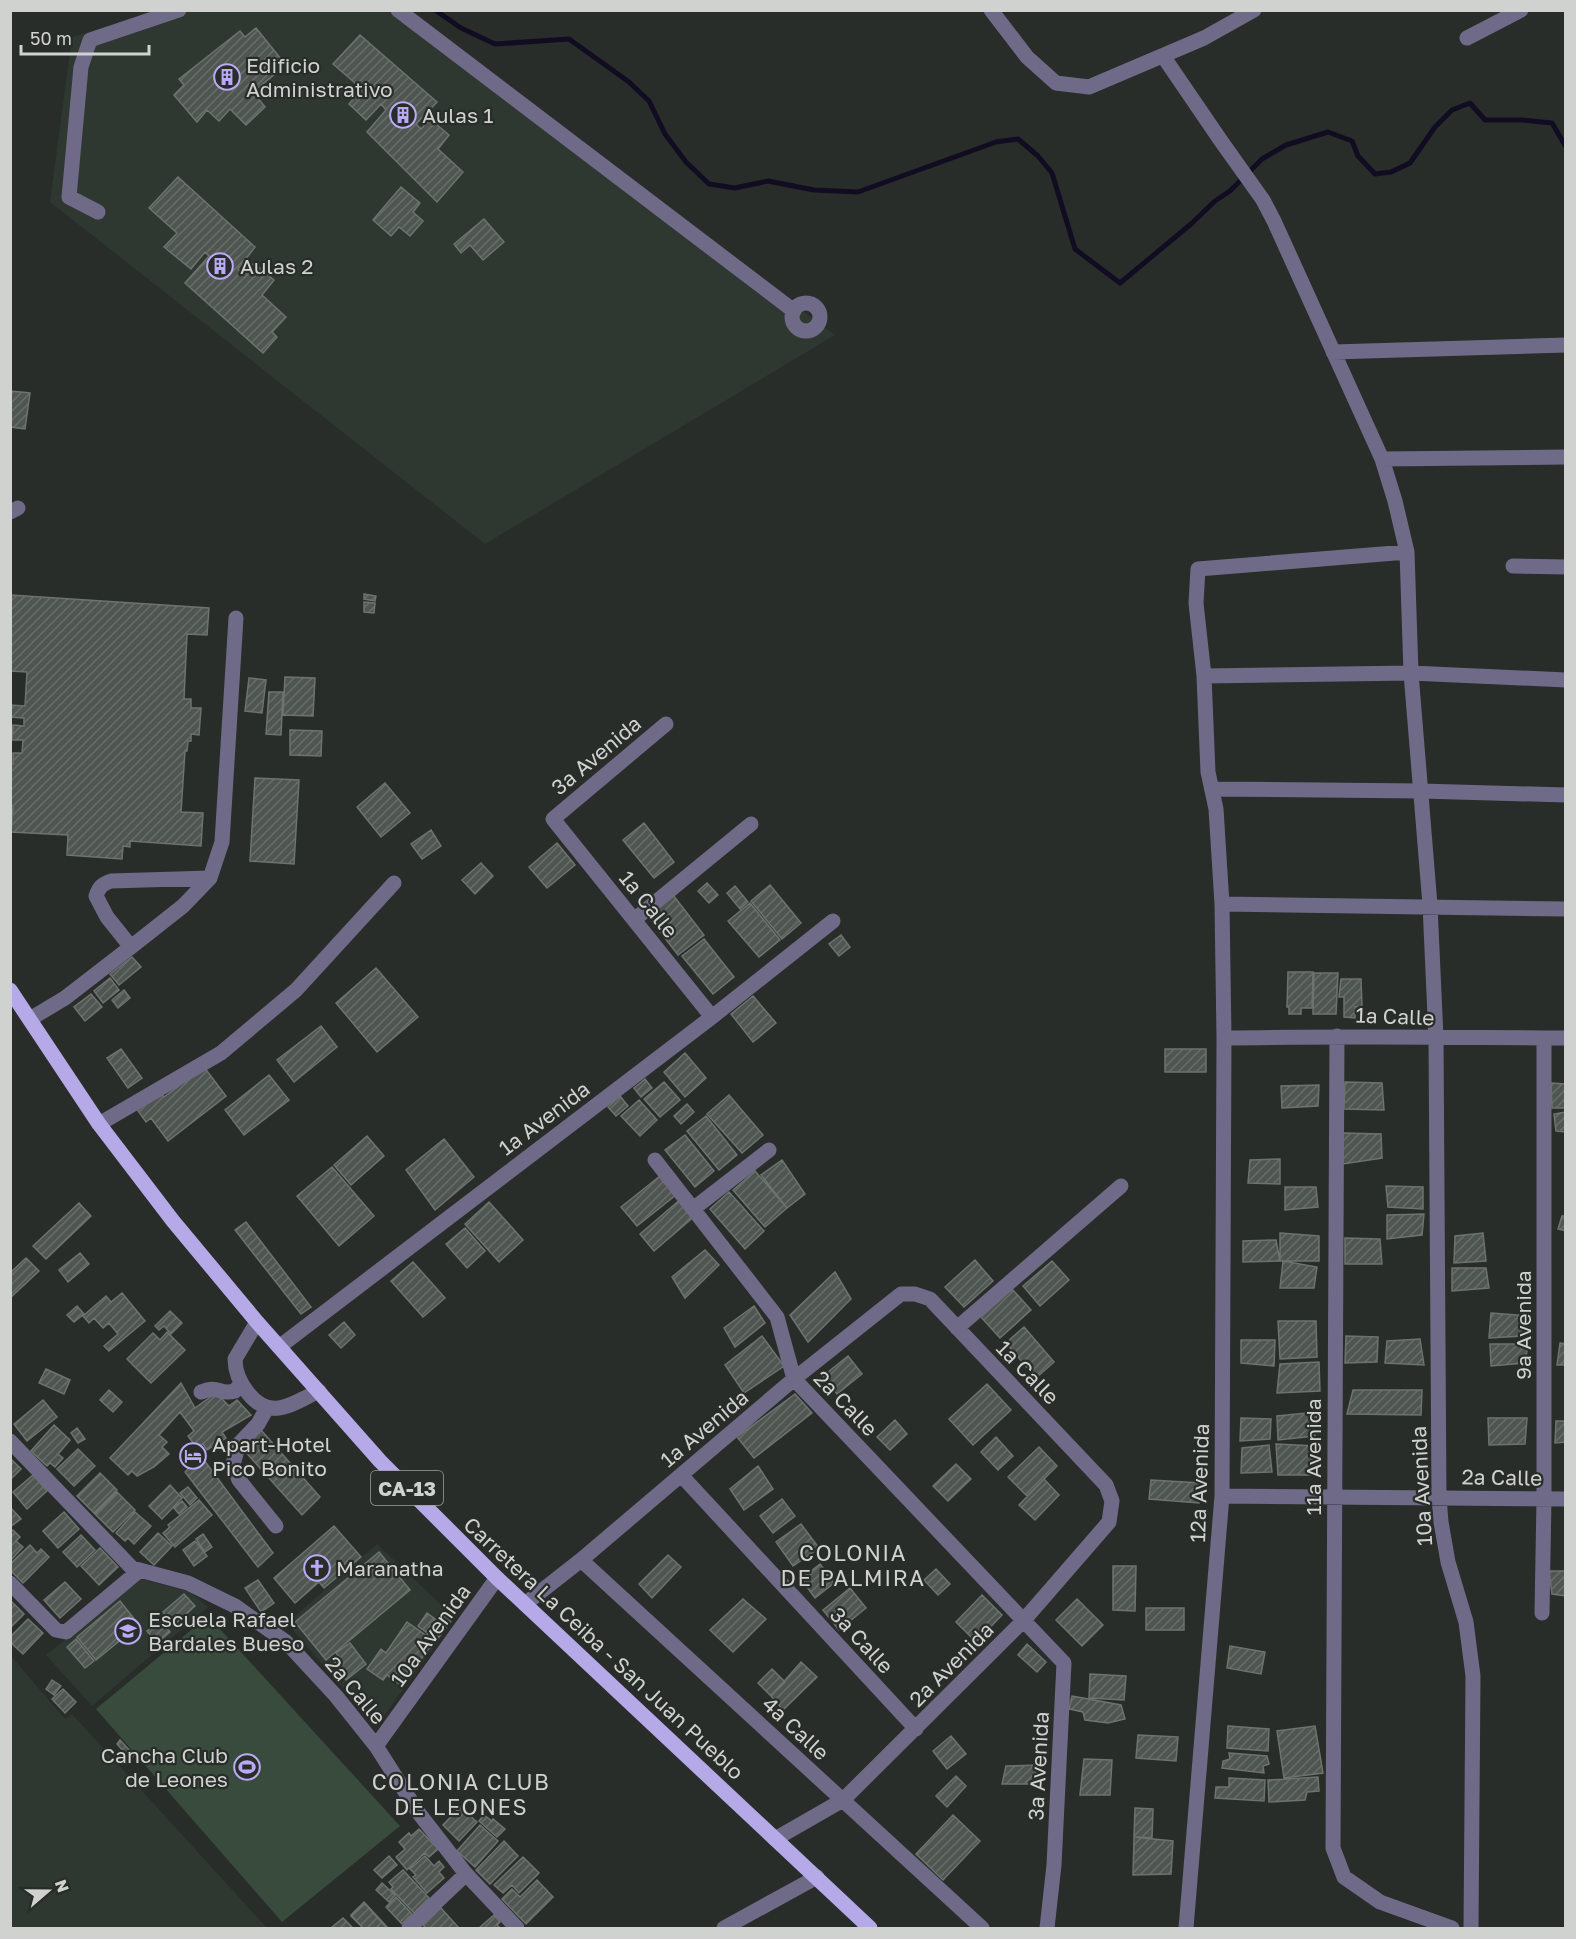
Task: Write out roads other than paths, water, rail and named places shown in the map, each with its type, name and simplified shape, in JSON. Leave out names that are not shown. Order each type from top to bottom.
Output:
[{"type":"main road","name":"Carretera La Ceiba - San Juan Pueblo","points":[[10,990],[99,1124],[173,1221],[257,1322],[380,1461],[497,1578],[870,1929]]},
{"type":"street","points":[[98,212],[69,197],[81,67],[90,40],[179,10]]},
{"type":"street","points":[[398,10],[794,311]]},
{"type":"street","points":[[992,11],[1027,57],[1056,83],[1089,87],[1204,38],[1254,10]]},
{"type":"street","points":[[1467,38],[1521,10]]},
{"type":"street","name":"10a Avenida","points":[[1163,56],[1263,200],[1382,459],[1407,552],[1411,673],[1430,905],[1436,1038],[1440,1522],[1448,1562],[1466,1622],[1473,1676],[1471,1929]]},
{"type":"street","points":[[1333,352],[1566,345]]},
{"type":"street","points":[[1382,459],[1566,457]]},
{"type":"street","name":"12a Avenida","points":[[1186,1929],[1222,1496],[1224,1038],[1222,904],[1216,809],[1208,772],[1204,676],[1196,603],[1198,569],[1407,552]]},
{"type":"street","points":[[1513,566],[1566,567]]},
{"type":"street","points":[[30,1019],[65,998],[131,947],[183,906],[210,878],[222,842],[236,618]]},
{"type":"street","points":[[1204,676],[1411,673],[1566,680]]},
{"type":"street","name":"3ª Avenida","points":[[553,819],[666,724]]},
{"type":"street","points":[[1213,789],[1566,795]]},
{"type":"street","name":"1ª Calle","points":[[553,819],[712,1017]]},
{"type":"street","points":[[635,919],[751,824]]},
{"type":"street","points":[[131,947],[107,917],[96,896],[104,883],[111,880],[210,878]]},
{"type":"street","points":[[99,1124],[221,1053],[296,990],[394,883]]},
{"type":"street","points":[[1222,904],[1430,905],[1566,909]]},
{"type":"street","name":"1ª Avenida","points":[[279,1347],[712,1017],[833,921]]},
{"type":"street","name":"1a Calle","points":[[1224,1038],[1337,1036],[1566,1038]]},
{"type":"street","name":"11a Avenida","points":[[1337,1036],[1333,1848],[1344,1877],[1380,1902],[1452,1929]]},
{"type":"street","name":"9a Avenida","points":[[1542,1613],[1544,1038]]},
{"type":"street","points":[[693,1209],[770,1150]]},
{"type":"street","name":"2a Calle","points":[[655,1160],[777,1317],[794,1379],[1024,1620]]},
{"type":"street","points":[[957,1328],[1121,1186]]},
{"type":"street","name":"1a Avenida","points":[[525,1604],[581,1560],[794,1379],[901,1294],[915,1294]]},
{"type":"street","name":"1a Calle","points":[[915,1294],[930,1299],[1106,1485]]},
{"type":"street","points":[[257,1322],[235,1359],[236,1371],[241,1383],[255,1402],[267,1408],[283,1408],[319,1391]]},
{"type":"street","points":[[201,1392],[212,1388],[229,1393],[236,1391],[241,1383]]},
{"type":"street","points":[[267,1408],[258,1424],[239,1444],[233,1464],[239,1480],[276,1526]]},
{"type":"street","name":"2a Calle","points":[[10,1441],[132,1568],[188,1583],[235,1606],[286,1642],[336,1696],[376,1746],[418,1812],[466,1874],[517,1929]]},
{"type":"street","name":"3a Calle","points":[[681,1475],[915,1729]]},
{"type":"street","name":"2a Avenida","points":[[775,1839],[843,1800],[1024,1620],[1109,1521],[1112,1501],[1106,1485]]},
{"type":"street","name":"2a Calle","points":[[1222,1496],[1566,1499]]},
{"type":"street","name":"4a Calle","points":[[581,1560],[982,1929]]},
{"type":"street","points":[[10,1583],[56,1630],[66,1632],[140,1570]]},
{"type":"street","name":"10a Avenida","points":[[376,1746],[497,1578]]},
{"type":"street","name":"3a Avenida","points":[[1024,1620],[1064,1663],[1054,1865],[1047,1929]]},
{"type":"street","points":[[409,1929],[466,1874]]},
{"type":"street","points":[[724,1929],[817,1877]]},
{"type":"waterway","points":[[435,10],[461,28],[495,44],[569,39],[629,82],[649,101],[665,134],[686,162],[709,184],[735,188],[768,181],[814,190],[858,192],[996,142],[1018,139],[1038,156],[1052,173],[1075,249],[1120,283],[1215,201],[1230,191],[1262,159],[1286,145],[1328,132],[1352,141],[1358,156],[1375,174],[1391,172],[1410,163],[1435,127],[1452,110],[1470,103],[1485,120],[1552,123],[1566,147]]},
{"type":"place","name":"Edificio Administrativo","points":[[227,77]]},
{"type":"place","name":"Aulas 1","points":[[403,115]]},
{"type":"place","name":"Aulas 2","points":[[220,266]]},
{"type":"place","name":"Apart-Hotel Pico Bonito","points":[[193,1456]]},
{"type":"place","name":"Maranatha","points":[[317,1568]]},
{"type":"place","name":"Escuela Rafael Bardales Bueso","points":[[128,1631]]},
{"type":"place","name":"Cancha Club de Leones","points":[[247,1767]]},
{"type":"district","name":"COLONIA DE PALMIRA","points":[[853,1565]]},
{"type":"district","name":"COLONIA CLUB DE LEONES","points":[[461,1794]]}]
